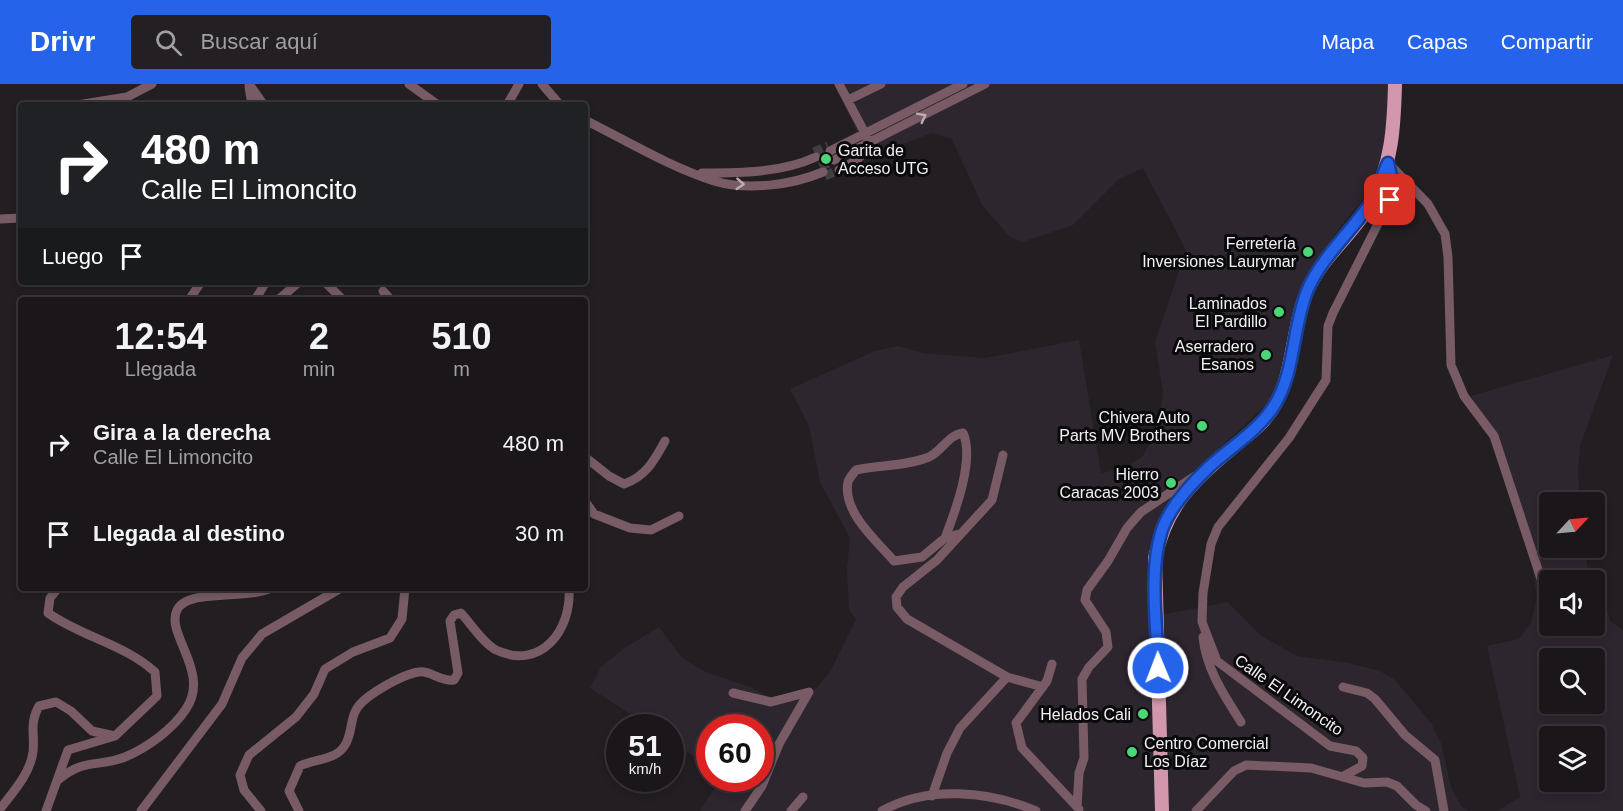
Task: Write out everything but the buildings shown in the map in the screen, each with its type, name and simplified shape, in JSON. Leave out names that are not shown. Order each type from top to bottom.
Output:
[{"type":"main road","points":[[1162,811],[1155,558],[1161,531],[1173,508],[1207,469],[1265,420],[1276,402],[1286,380],[1300,310],[1309,287],[1325,261],[1370,203],[1388,163],[1394,126],[1395,84]]},
{"type":"street","points":[[96,102],[127,97],[152,84]]},
{"type":"street","points":[[249,84],[252,102]]},
{"type":"street","points":[[249,84],[262,102]]},
{"type":"street","points":[[409,84],[434,102]]},
{"type":"street","points":[[509,102],[519,84]]},
{"type":"street","points":[[542,84],[557,102]]},
{"type":"street","points":[[839,84],[848,100],[863,141],[857,160],[834,159],[863,141],[963,84]]},
{"type":"street","points":[[848,100],[881,84]]},
{"type":"street","points":[[863,141],[985,84]]},
{"type":"street","points":[[588,121],[697,173],[726,183],[761,185],[793,183],[823,172]]},
{"type":"street","points":[[697,173],[750,172],[788,165],[815,155]]},
{"type":"street","points":[[1388,163],[1428,204],[1445,234],[1448,257],[1451,365],[1464,396],[1494,436],[1539,573]]},
{"type":"street","name":"Calle El Limoncito","points":[[1342,777],[1362,766],[1363,758],[1356,751],[1330,746],[1235,677],[1217,661],[1202,622],[1203,593],[1211,544],[1218,527],[1289,438],[1326,380],[1328,326],[1340,294],[1390,200],[1393,184],[1388,163]]},
{"type":"street","points":[[0,219],[18,218]]},
{"type":"street","points":[[282,297],[296,285]]},
{"type":"street","points":[[328,285],[340,297]]},
{"type":"street","points":[[383,291],[388,297]]},
{"type":"street","points":[[945,538],[966,467],[966,441],[963,433],[955,434],[932,456],[856,470],[848,482],[851,501],[858,519],[894,561],[922,557],[945,538],[959,534]]},
{"type":"street","points":[[588,458],[609,476],[624,484],[635,480],[651,467],[665,441]]},
{"type":"street","points":[[1004,455],[992,500],[937,560],[903,587],[896,597],[897,607],[907,619],[1007,677],[1043,687]]},
{"type":"street","points":[[1079,809],[1079,773],[1084,758],[1082,679],[1089,667],[1108,647],[1106,632],[1085,600],[1087,590],[1108,561],[1126,528],[1141,512],[1207,469]]},
{"type":"street","points":[[588,505],[594,514],[630,528],[651,530],[679,516]]},
{"type":"street","points":[[46,811],[68,750],[115,736],[157,696],[155,672],[138,657],[65,625],[48,613],[50,598],[56,591]]},
{"type":"street","points":[[58,780],[72,769],[92,762],[124,758],[155,740],[186,709],[195,684],[185,646],[175,623],[177,610],[184,602],[194,597],[253,595],[263,591]]},
{"type":"street","points":[[141,811],[222,704],[242,658],[251,644],[262,634],[336,591]]},
{"type":"street","points":[[261,811],[244,790],[240,775],[249,755],[296,717],[314,694],[326,669],[352,652],[390,638],[402,619],[405,591]]},
{"type":"street","points":[[299,811],[289,792],[300,766],[315,759],[333,757],[345,746],[356,708],[382,687],[406,675],[422,671],[440,679],[454,680],[458,673],[450,621],[454,615],[461,613],[494,649],[516,657],[542,650],[560,636],[570,606],[569,591]]},
{"type":"street","points":[[1202,622],[1204,651],[1212,671],[1241,722]]},
{"type":"street","points":[[1052,664],[1043,687],[1016,723],[1018,740],[1022,748],[1079,809]]},
{"type":"street","points":[[932,796],[947,753],[960,728],[1007,677]]},
{"type":"street","points":[[1342,687],[1367,693],[1375,699],[1405,735],[1435,760],[1444,811]]},
{"type":"street","points":[[733,693],[771,702],[809,692],[779,744],[762,786],[745,811]]},
{"type":"street","points":[[0,809],[23,780],[33,753],[32,718],[39,706],[56,702],[71,711],[92,731],[115,736]]},
{"type":"street","points":[[1196,811],[1234,771],[1246,765],[1311,768],[1364,783],[1387,782],[1397,786],[1416,805],[1426,811]]},
{"type":"street","points":[[882,811],[899,801],[932,796],[1002,798],[1036,811]]},
{"type":"street","points":[[791,811],[803,797]]},
{"type":"shaded area","points":[[834,84],[1391,84],[1391,137],[1376,183],[1337,231],[1317,263],[1291,351],[1272,399],[1184,482],[1162,516],[1153,543],[1156,616],[1228,602],[1260,635],[1297,656],[1349,663],[1380,671],[1395,680],[1431,723],[1441,743],[1451,787],[1461,806],[1469,811],[700,811],[712,792],[774,792],[774,714],[696,714],[696,758],[684,750],[684,714],[630,714],[590,688],[601,667],[623,649],[659,627],[682,658],[706,672],[753,688],[777,702],[810,695],[830,672],[856,619],[849,610],[847,569],[850,538],[820,482],[809,426],[790,389],[875,351],[898,346],[923,353],[985,358],[1079,340],[1101,473],[1123,469],[1142,457],[1159,422],[1163,392],[1155,342],[1186,250],[1143,168],[1119,179],[1073,225],[1022,242],[1009,236],[982,205],[952,139],[932,133],[869,157]]},
{"type":"shaded area","points":[[1613,355],[1580,446],[1579,492],[1539,492],[1539,558],[1586,558],[1588,570],[1539,570],[1539,636],[1605,636],[1605,600],[1610,621],[1623,630],[1623,811],[1497,811],[1520,797],[1487,646],[1519,639],[1531,622],[1537,598],[1531,558],[1491,433],[1471,396]]},
{"type":"tunnel","points":[[814,152],[828,146]]},
{"type":"tunnel","points":[[820,167],[834,160]]},
{"type":"tunnel","points":[[825,176],[839,170]]},
{"type":"place","name":"Garita de Acceso UTG","points":[[826,159]]},
{"type":"place","name":"Ferretería Inversiones Laurymar","points":[[1308,252]]},
{"type":"place","name":"Laminados El Pardillo","points":[[1279,312]]},
{"type":"place","name":"Aserradero Esanos","points":[[1266,355]]},
{"type":"place","name":"Chivera Auto Parts MV Brothers","points":[[1202,426]]},
{"type":"place","name":"Hierro Caracas 2003","points":[[1171,483]]},
{"type":"place","name":"Helados Cali","points":[[1143,714]]},
{"type":"place","name":"Centro Comercial Los Díaz","points":[[1132,752]]},
{"type":"route","points":[[1158,668],[1155,558],[1161,531],[1173,508],[1207,469],[1265,420],[1286,380],[1300,310],[1309,287],[1325,261],[1370,203],[1388,163],[1393,184],[1390,200]]}]
